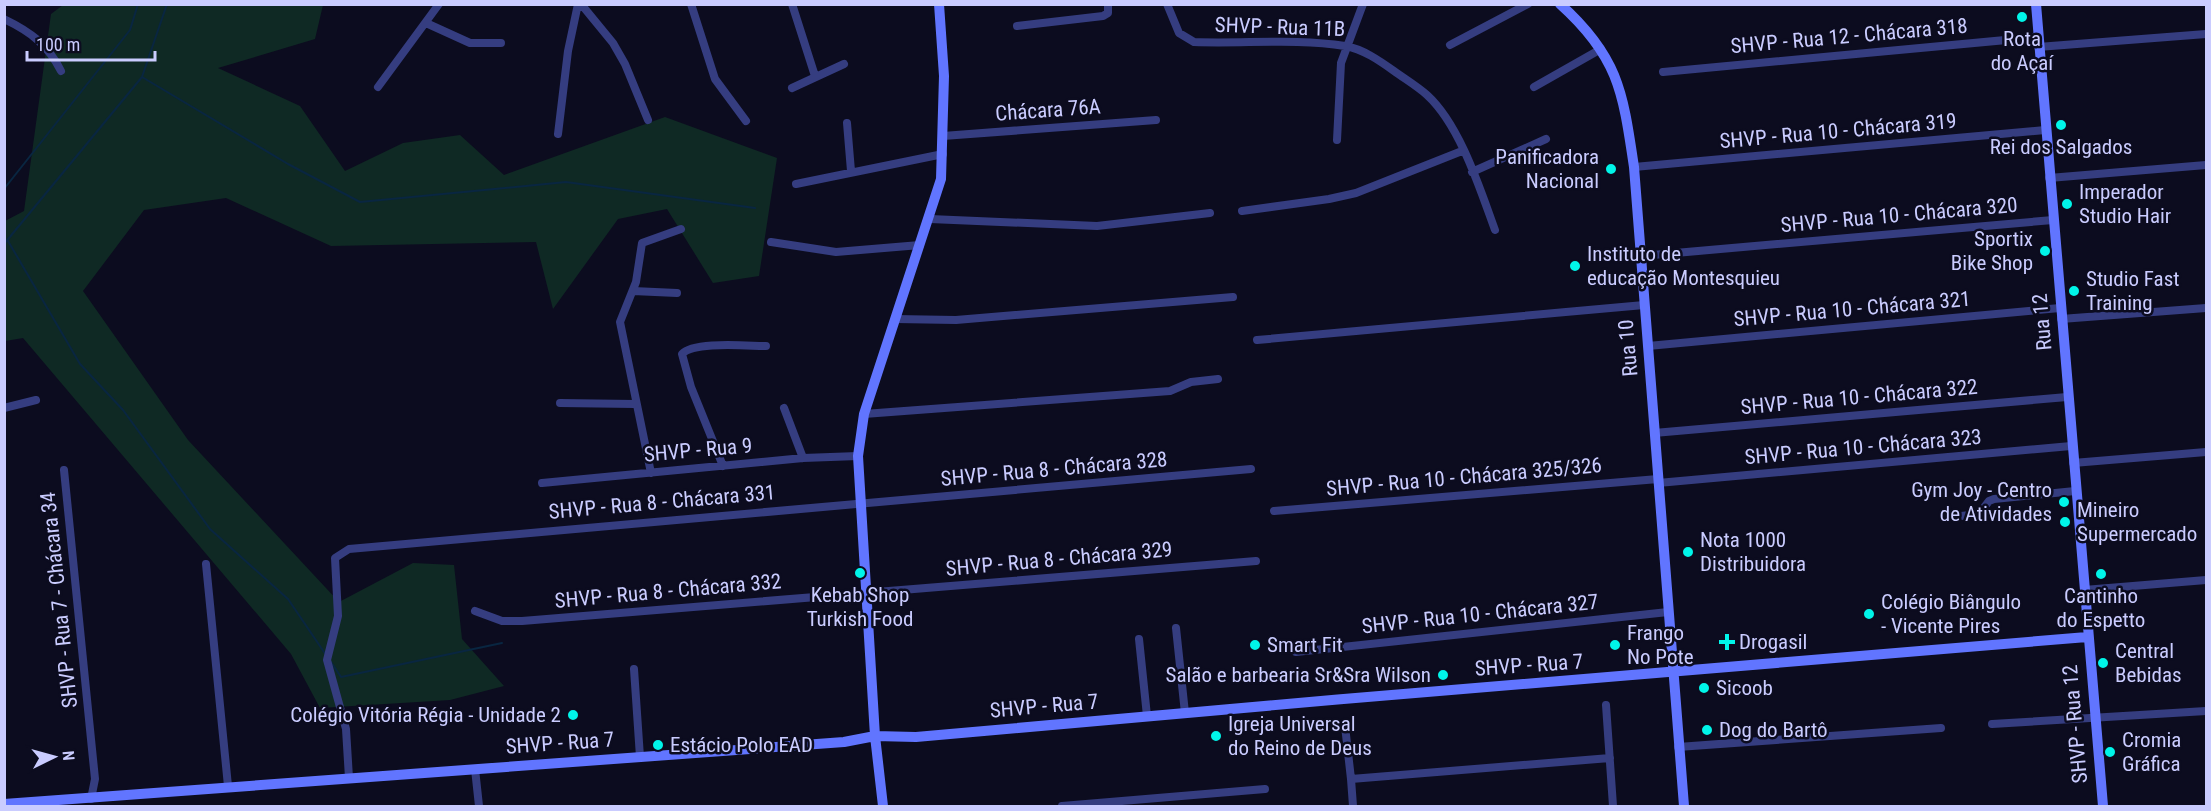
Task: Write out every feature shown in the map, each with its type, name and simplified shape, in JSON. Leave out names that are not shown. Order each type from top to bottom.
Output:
[{"type":"street","points":[[378,87],[439,4]]},
{"type":"street","points":[[580,4],[613,43],[626,64],[642,110],[648,120]]},
{"type":"street","points":[[558,134],[568,51],[580,4]]},
{"type":"street","points":[[691,4],[715,79],[746,121]]},
{"type":"street","points":[[792,4],[815,76]]},
{"type":"street","points":[[883,807],[875,736],[858,456],[864,414],[930,219],[941,179],[944,76],[939,4]]},
{"type":"street","name":"SHVP - Rua 11B","points":[[1167,4],[1179,33],[1194,42],[1291,42],[1347,46],[1361,50],[1427,95],[1438,107],[1462,151],[1495,230]]},
{"type":"street","points":[[1337,140],[1338,82],[1347,46],[1363,4]]},
{"type":"street","points":[[1450,45],[1528,4]]},
{"type":"street","name":"Rua 10","points":[[1560,4],[1581,23],[1601,49],[1620,86],[1634,167],[1684,807]]},
{"type":"street","name":"Rua 12","points":[[2036,4],[2087,637]]},
{"type":"street","points":[[1017,26],[1103,16],[1108,8]]},
{"type":"street","points":[[4,19],[31,32],[52,53],[61,71]]},
{"type":"street","points":[[426,23],[470,43],[501,43]]},
{"type":"street","name":"SHVP - Rua 12 - Chácara 318","points":[[1663,72],[2038,42],[2206,34]]},
{"type":"street","points":[[1534,87],[1601,49]]},
{"type":"street","points":[[792,88],[844,63]]},
{"type":"street","name":"Chácara 76A","points":[[943,136],[1156,120]]},
{"type":"street","points":[[848,123],[851,171]]},
{"type":"street","name":"SHVP - Rua 10 - Chácara 319","points":[[1634,167],[2045,130]]},
{"type":"street","points":[[1472,172],[1546,139]]},
{"type":"street","points":[[1242,211],[1329,200],[1356,193],[1462,151]]},
{"type":"street","points":[[796,184],[943,154]]},
{"type":"street","points":[[2049,178],[2206,165]]},
{"type":"street","points":[[930,219],[1097,226],[1210,213]]},
{"type":"street","name":"SHVP - Rua 10 - Chácara 320","points":[[1641,256],[2053,220]]},
{"type":"street","points":[[651,473],[620,322],[633,291],[643,241],[681,229]]},
{"type":"street","points":[[771,242],[836,252],[920,245]]},
{"type":"street","points":[[633,291],[677,293]]},
{"type":"street","points":[[895,319],[956,320],[1233,297]]},
{"type":"street","points":[[1257,340],[1644,305]]},
{"type":"street","name":"SHVP - Rua 10 - Chácara 321","points":[[1648,346],[2061,313],[2206,308]]},
{"type":"street","points":[[723,466],[691,387],[682,354],[686,350],[703,347],[766,346]]},
{"type":"street","points":[[864,414],[1170,391],[1191,382],[1218,379]]},
{"type":"street","name":"SHVP - Rua 10 - Chácara 322","points":[[1654,433],[2067,397]]},
{"type":"street","points":[[4,408],[36,400]]},
{"type":"street","points":[[560,403],[635,404]]},
{"type":"street","points":[[784,408],[803,458]]},
{"type":"street","name":"SHVP - Rua 10 - Chácara 323","points":[[1658,481],[2071,446]]},
{"type":"street","points":[[2073,463],[2206,452]]},
{"type":"street","name":"SHVP - Rua 9","points":[[542,483],[803,458],[858,456]]},
{"type":"street","name":"SHVP - Rua 8 - Chácara 328","points":[[860,505],[1251,469]]},
{"type":"street","name":"SHVP - Rua 7 - Chácara 34","points":[[64,470],[95,779],[91,799]]},
{"type":"street","name":"SHVP - Rua 10 - Chácara 325/326","points":[[1274,512],[1658,481]]},
{"type":"street","points":[[1961,516],[1979,514],[1994,499],[2075,491]]},
{"type":"street","name":"SHVP - Rua 8 - Chácara 331","points":[[348,778],[346,729],[327,660],[339,616],[335,558],[345,550],[363,546],[468,539],[545,530],[860,505]]},
{"type":"street","name":"SHVP - Rua 8 - Chácara 329","points":[[866,592],[1256,561]]},
{"type":"street","points":[[206,564],[228,786]]},
{"type":"street","points":[[2084,590],[2206,580]]},
{"type":"street","name":"SHVP - Rua 8 - Chácara 332","points":[[475,611],[511,622],[866,592]]},
{"type":"street","name":"SHVP - Rua 10 - Chácara 327","points":[[1296,652],[1668,612]]},
{"type":"street","points":[[1176,628],[1185,713]]},
{"type":"street","name":"SHVP - Rua 7","points":[[4,804],[75,803],[91,799],[228,786],[844,742],[875,736],[916,737],[2087,637]]},
{"type":"street","name":"SHVP - Rua 12","points":[[2087,637],[2103,807]]},
{"type":"street","points":[[1139,639],[1147,716]]},
{"type":"street","points":[[634,669],[640,757]]},
{"type":"street","points":[[1606,705],[1613,807]]},
{"type":"street","points":[[1992,724],[2206,711]]},
{"type":"street","points":[[1345,726],[1353,807]]},
{"type":"street","points":[[1678,747],[1941,728]]},
{"type":"street","points":[[1351,779],[1610,758]]},
{"type":"street","points":[[475,769],[479,807]]},
{"type":"street","points":[[1062,807],[1264,789]]},
{"type":"green space","points":[[63,5],[323,5],[315,39],[218,68],[300,106],[345,171],[403,143],[460,135],[504,175],[665,117],[777,158],[759,276],[713,283],[667,209],[618,219],[553,309],[536,242],[331,246],[226,198],[144,210],[83,291],[188,440],[339,602],[413,563],[454,565],[462,639],[504,686],[450,700],[320,708],[291,654],[23,338],[5,341],[5,221],[24,211],[51,14]]},
{"type":"waterway","points":[[4,189],[130,30],[138,4]]},
{"type":"waterway","points":[[4,244],[142,77],[167,4]]},
{"type":"waterway","points":[[142,77],[288,164],[360,202],[566,182],[755,208]]},
{"type":"waterway","points":[[8,241],[80,364],[123,410],[210,529],[288,599],[326,655]]},
{"type":"waterway","points":[[331,662],[341,677],[502,643]]},
{"type":"place","name":"Rota do Açaí","points":[[2022,17]]},
{"type":"place","name":"Rei dos Salgados","points":[[2061,125]]},
{"type":"place","name":"Panificadora Nacional","points":[[1611,169]]},
{"type":"place","name":"Imperador Studio Hair","points":[[2067,204]]},
{"type":"place","name":"Sportix Bike Shop","points":[[2045,251]]},
{"type":"place","name":"Instituto de educação Montesquieu","points":[[1575,266]]},
{"type":"place","name":"Studio Fast Training","points":[[2074,291]]},
{"type":"place","name":"Gym Joy - Centro de Atividades","points":[[2064,502]]},
{"type":"place","name":"Mineiro Supermercado","points":[[2065,522]]},
{"type":"place","name":"Nota 1000 Distribuidora","points":[[1688,552]]},
{"type":"place","name":"Kebab Shop Turkish Food","points":[[860,573]]},
{"type":"place","name":"Cantinho do Espetto","points":[[2101,574]]},
{"type":"place","name":"Colégio Biângulo - Vicente Pires","points":[[1869,614]]},
{"type":"place","name":"Drogasil","points":[[1727,642]]},
{"type":"place","name":"Smart Fit","points":[[1255,645]]},
{"type":"place","name":"Frango No Pote","points":[[1615,645]]},
{"type":"place","name":"Central Bebidas","points":[[2103,663]]},
{"type":"place","name":"Salão e barbearia Sr&Sra Wilson","points":[[1443,675]]},
{"type":"place","name":"Sicoob","points":[[1704,688]]},
{"type":"place","name":"Colégio Vitória Régia - Unidade 2","points":[[573,715]]},
{"type":"place","name":"Dog do Bartô","points":[[1707,730]]},
{"type":"place","name":"Igreja Universal do Reino de Deus","points":[[1216,736]]},
{"type":"place","name":"Estácio Polo EAD","points":[[658,745]]},
{"type":"place","name":"Cromia Gráfica","points":[[2110,752]]}]
